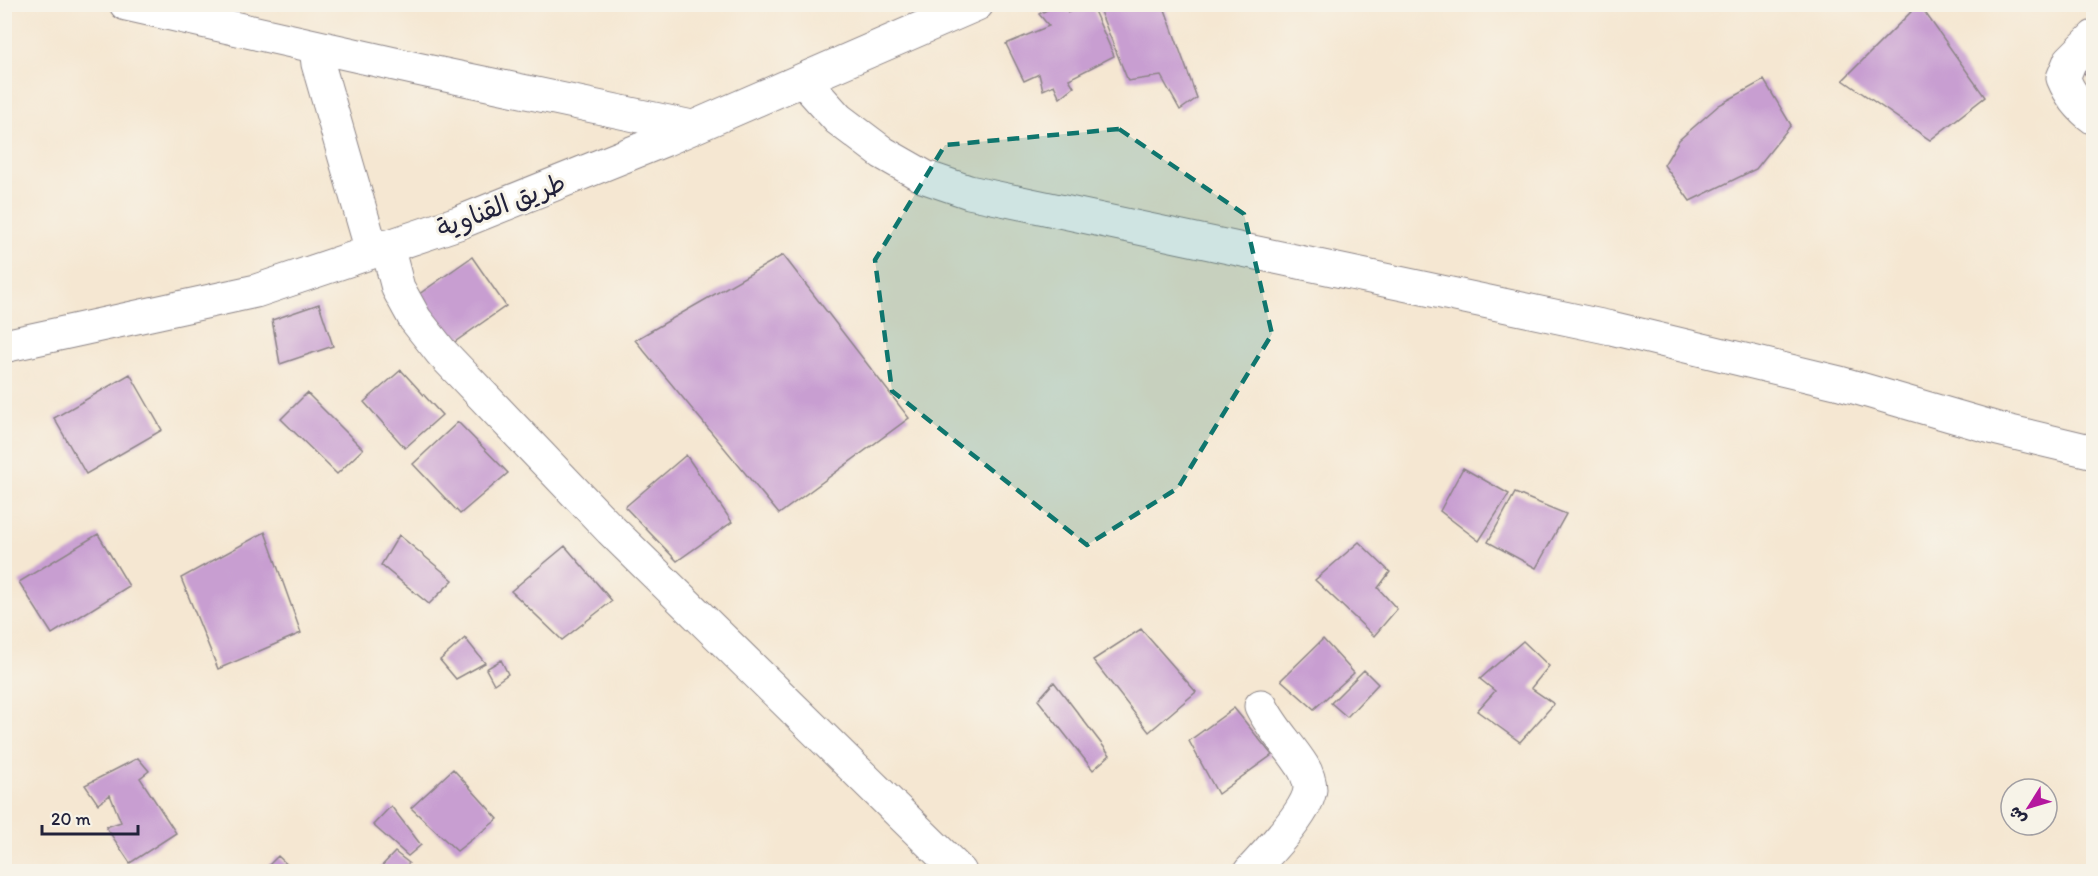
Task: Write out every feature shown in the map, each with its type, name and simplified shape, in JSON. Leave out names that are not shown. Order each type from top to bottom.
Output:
[{"type":"street","points":[[126,4],[692,127]]},
{"type":"street","name":"طريق القناوية","points":[[4,346],[256,291],[469,219],[692,127],[977,4]]},
{"type":"street","points":[[2094,37],[2070,61],[2063,78],[2070,94],[2084,111],[2094,118]]},
{"type":"street","points":[[316,47],[318,64],[379,248],[415,319],[441,352],[610,530],[960,872]]},
{"type":"street","points":[[803,80],[838,119],[883,153],[925,177],[969,192],[1611,328],[1840,383],[1998,429],[2094,452]]},
{"type":"street","points":[[1250,872],[1288,828],[1308,800],[1310,788],[1304,769],[1267,719],[1261,706]]},
{"type":"highlighted area","points":[[1119,129],[1244,214],[1272,334],[1178,488],[1087,545],[892,391],[875,260],[945,145]]},
{"type":"building","points":[[1058,4],[1064,4],[1068,12],[1083,4],[1091,4],[1114,56],[1069,79],[1074,87],[1060,98],[1054,85],[1043,90],[1039,74],[1024,81],[1006,44],[1049,26],[1039,14]]},
{"type":"building","points":[[1097,4],[1163,4],[1197,98],[1180,110],[1161,76],[1128,81]]},
{"type":"building","points":[[1919,4],[1985,97],[1930,140],[1843,80]]},
{"type":"building","points":[[2094,61],[2094,82],[2083,72]]},
{"type":"building","points":[[1764,80],[1791,125],[1756,169],[1690,201],[1664,165],[1679,140],[1719,105]]},
{"type":"building","points":[[783,255],[909,418],[779,514],[635,340]]},
{"type":"building","points":[[472,257],[506,306],[449,346],[415,297]]},
{"type":"building","points":[[319,304],[333,346],[280,364],[272,320]]},
{"type":"building","points":[[401,370],[442,415],[405,448],[364,402]]},
{"type":"building","points":[[130,374],[162,430],[86,474],[54,418]]},
{"type":"building","points":[[307,393],[363,449],[337,474],[281,419]]},
{"type":"building","points":[[458,422],[508,473],[460,514],[413,464]]},
{"type":"building","points":[[686,455],[732,522],[677,561],[625,507]]},
{"type":"building","points":[[1463,468],[1509,494],[1479,541],[1440,511]]},
{"type":"building","points":[[1515,493],[1566,514],[1536,568],[1488,542]]},
{"type":"building","points":[[265,532],[301,633],[218,669],[181,578]]},
{"type":"building","points":[[98,534],[129,586],[52,634],[19,582]]},
{"type":"building","points":[[399,535],[453,580],[429,604],[381,565]]},
{"type":"building","points":[[1359,542],[1390,572],[1378,588],[1397,609],[1374,636],[1315,580]]},
{"type":"building","points":[[565,546],[612,601],[562,640],[511,591]]},
{"type":"building","points":[[1141,629],[1196,692],[1149,732],[1093,660]]},
{"type":"building","points":[[465,638],[485,663],[456,679],[440,660]]},
{"type":"building","points":[[1323,639],[1354,673],[1314,709],[1281,680]]},
{"type":"building","points":[[1523,641],[1549,666],[1531,688],[1554,704],[1520,742],[1477,711],[1495,691],[1480,679]]},
{"type":"building","points":[[501,660],[508,674],[494,684],[486,669]]},
{"type":"building","points":[[1364,670],[1378,684],[1347,717],[1331,703]]},
{"type":"building","points":[[1054,682],[1110,755],[1093,770],[1038,700]]},
{"type":"building","points":[[1234,708],[1272,755],[1218,794],[1189,741]]},
{"type":"building","points":[[138,758],[149,771],[140,778],[176,833],[130,863],[106,827],[121,822],[110,795],[98,804],[85,785]]},
{"type":"building","points":[[453,769],[498,819],[457,851],[411,808]]},
{"type":"building","points":[[391,806],[421,845],[408,856],[373,825]]},
{"type":"building","points":[[395,852],[409,863],[400,872],[376,872]]},
{"type":"building","points":[[278,856],[295,872],[262,872]]}]
